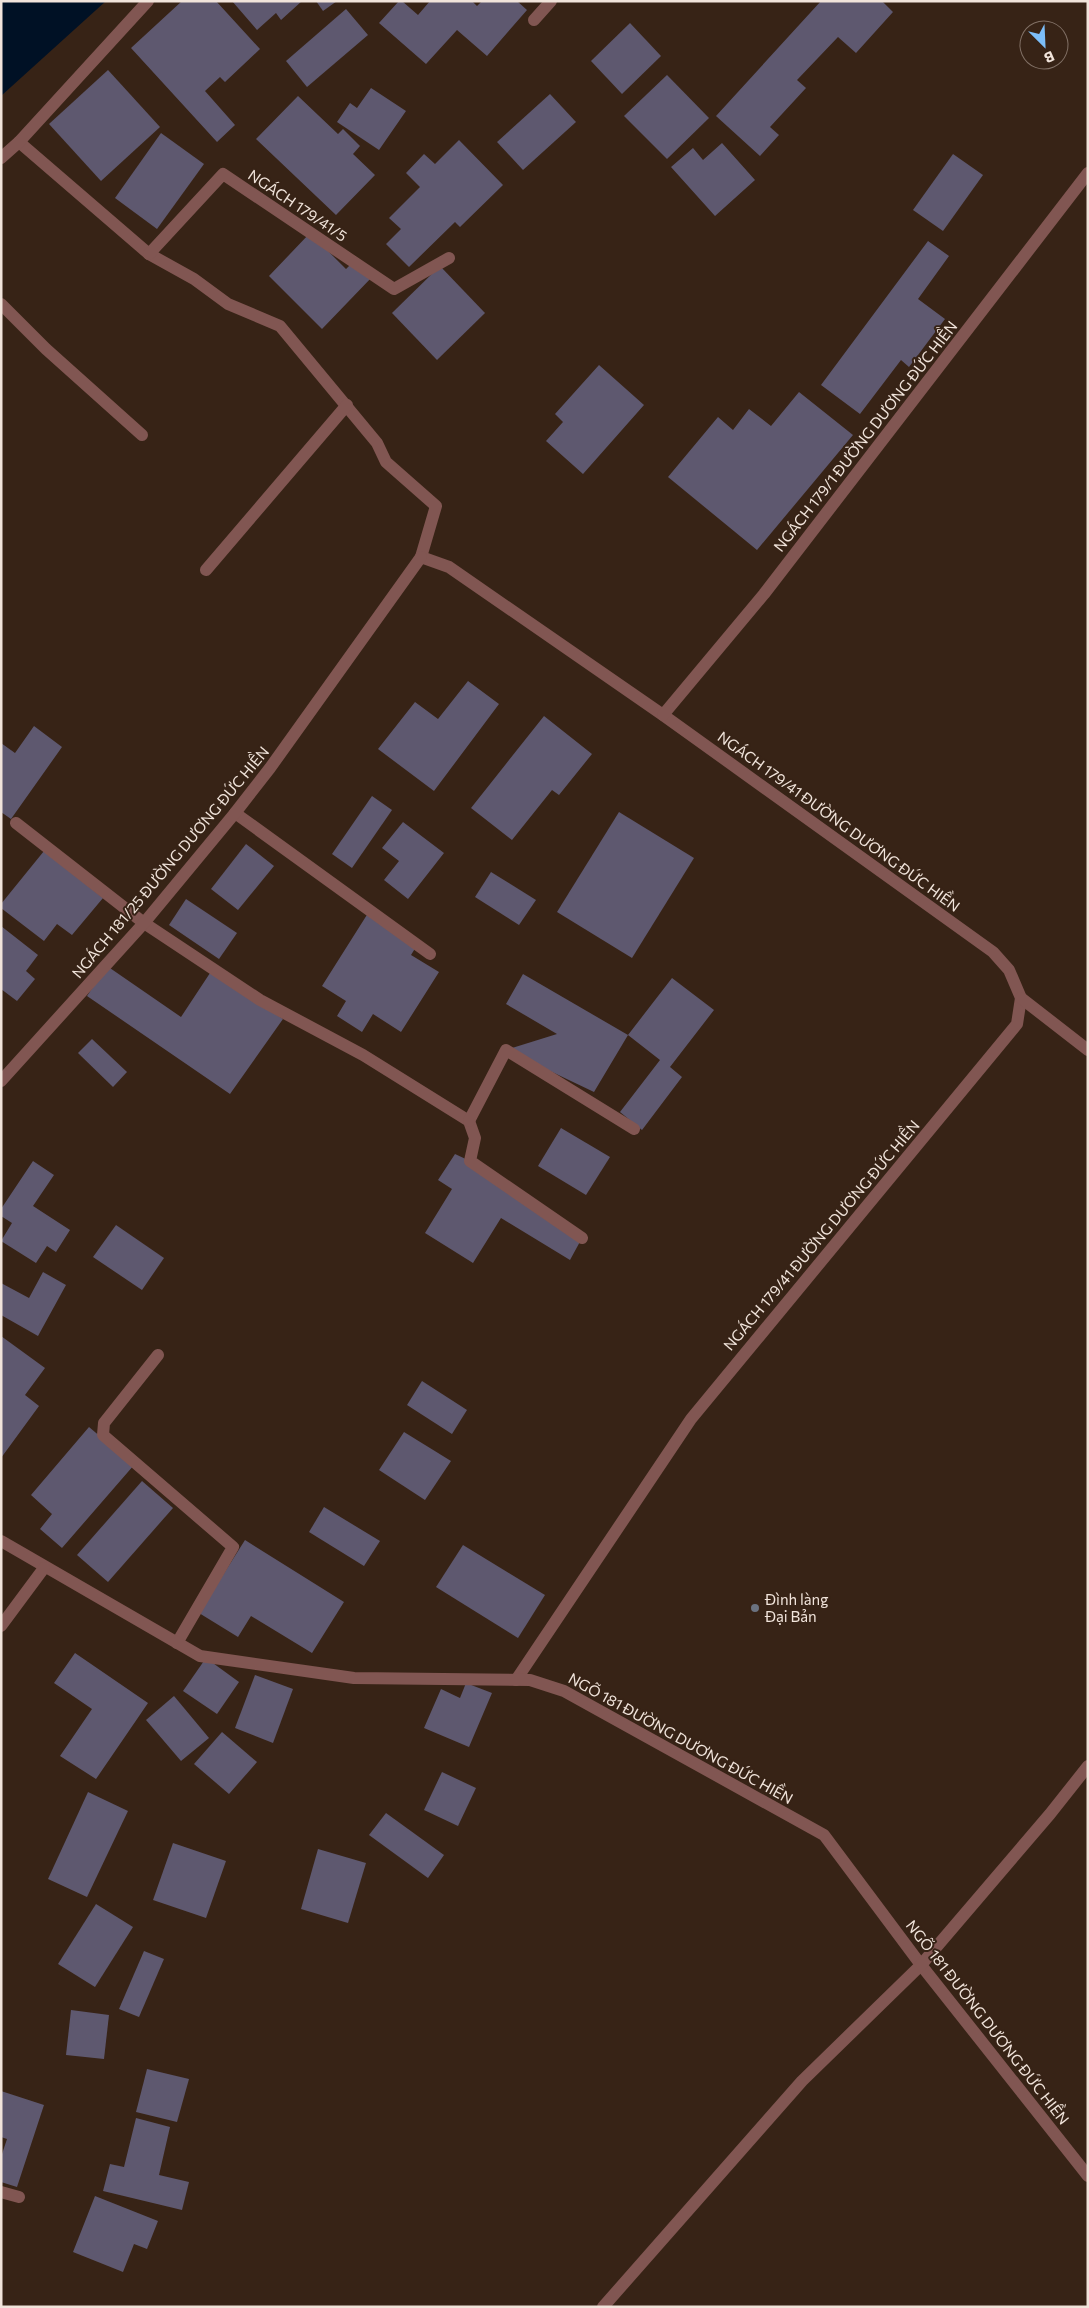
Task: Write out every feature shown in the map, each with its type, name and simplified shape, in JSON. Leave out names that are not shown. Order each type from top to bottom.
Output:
[{"type":"street","points":[[1,158],[19,142],[148,1]]},
{"type":"street","points":[[534,20],[551,1]]},
{"type":"street","points":[[19,142],[149,254],[194,279],[228,304],[280,326],[378,442],[386,462],[436,506],[421,557]]},
{"type":"street","name":"NGÁCH 179/1 ĐƯỜNG DƯƠNG ĐỨC HIỀN","points":[[663,715],[764,594],[1088,173]]},
{"type":"street","name":"NGÁCH 179/41/5","points":[[149,254],[223,174],[394,289],[449,258]]},
{"type":"street","points":[[1,304],[46,349],[142,435]]},
{"type":"street","points":[[206,570],[347,404]]},
{"type":"street","name":"NGÁCH 179/41 ĐƯỜNG DƯƠNG ĐỨC HIỀN","points":[[421,557],[449,567],[663,715],[993,952],[1010,970],[1021,998],[1016,1024],[692,1419],[516,1680]]},
{"type":"street","name":"NGÁCH 181/25 ĐƯỜNG DƯƠNG ĐỨC HIỀN","points":[[1,1081],[144,923],[235,813],[270,768],[421,557]]},
{"type":"street","points":[[235,813],[430,954]]},
{"type":"street","points":[[16,823],[144,923],[260,1000],[363,1056],[469,1121],[475,1138],[470,1161],[582,1238]]},
{"type":"street","points":[[1021,998],[1088,1050]]},
{"type":"street","points":[[469,1121],[506,1050],[634,1129]]},
{"type":"street","points":[[158,1355],[104,1423],[103,1435],[234,1546],[177,1643]]},
{"type":"street","name":"NGÕ 181 ĐƯỜNG DƯƠNG ĐỨC HIỀN","points":[[1,1541],[44,1568],[200,1656],[354,1678],[530,1680],[564,1691],[824,1836],[921,1964],[1088,2176]]},
{"type":"street","points":[[1,1626],[44,1568]]},
{"type":"street","points":[[603,2307],[802,2081],[921,1964],[1050,1814],[1088,1766]]},
{"type":"street","points":[[1,2192],[20,2197]]},
{"type":"water","points":[[1,1],[106,1],[1,96]]},
{"type":"building","points":[[182,1],[216,1],[260,49],[225,82],[220,77],[205,91],[235,125],[217,142],[131,48]]},
{"type":"building","points":[[232,1],[302,1],[281,20],[276,13],[257,30]]},
{"type":"building","points":[[316,1],[337,1],[323,11]]},
{"type":"building","points":[[399,1],[402,1],[418,15],[430,1],[472,1],[477,6],[482,1],[517,1],[527,10],[487,56],[457,30],[426,64],[379,23]]},
{"type":"building","points":[[821,1],[882,1],[893,12],[856,53],[838,37],[797,80],[806,88],[770,127],[779,135],[760,156],[716,116]]},
{"type":"building","points":[[346,9],[368,35],[307,87],[286,61]]},
{"type":"building","points":[[630,23],[661,56],[622,94],[591,61]]},
{"type":"building","points":[[108,70],[160,127],[101,181],[49,124]]},
{"type":"building","points":[[667,75],[709,118],[667,159],[624,116]]},
{"type":"building","points":[[371,88],[406,111],[379,150],[337,122],[350,103],[357,108]]},
{"type":"building","points":[[550,94],[576,122],[523,170],[497,142]]},
{"type":"building","points":[[298,96],[338,134],[343,129],[360,146],[353,154],[375,175],[336,215],[256,139]]},
{"type":"building","points":[[161,133],[204,164],[157,229],[115,198]]},
{"type":"building","points":[[459,140],[503,185],[460,227],[455,222],[409,267],[386,244],[401,229],[389,218],[420,187],[406,173],[424,154],[435,164]]},
{"type":"building","points":[[722,143],[755,180],[715,216],[671,167],[693,148],[703,160]]},
{"type":"building","points":[[953,154],[983,175],[943,231],[913,210]]},
{"type":"building","points":[[310,233],[346,269],[356,259],[373,276],[322,329],[269,276]]},
{"type":"building","points":[[928,241],[949,256],[918,299],[945,319],[909,367],[901,360],[860,414],[821,385]]},
{"type":"building","points":[[440,266],[485,313],[437,360],[392,313]]},
{"type":"building","points":[[599,365],[644,405],[583,474],[546,441],[563,422],[555,414]]},
{"type":"building","points":[[799,392],[853,435],[757,550],[668,477],[718,417],[733,430],[749,409],[771,426]]},
{"type":"building","points":[[468,681],[499,704],[434,791],[378,749],[415,702],[438,719]]},
{"type":"building","points":[[544,716],[592,754],[559,795],[552,790],[512,840],[471,808]]},
{"type":"building","points":[[34,726],[62,747],[11,819],[1,812],[1,743],[15,753]]},
{"type":"building","points":[[372,796],[392,810],[352,868],[332,854]]},
{"type":"building","points":[[619,812],[694,858],[632,958],[557,912]]},
{"type":"building","points":[[403,822],[444,853],[408,899],[384,880],[399,861],[382,848]]},
{"type":"building","points":[[246,844],[274,866],[238,910],[211,889]]},
{"type":"building","points":[[44,851],[103,898],[72,935],[57,924],[44,941],[1,908],[1,904]]},
{"type":"building","points":[[491,872],[536,900],[519,925],[475,897]]},
{"type":"building","points":[[186,899],[237,933],[219,959],[169,925]]},
{"type":"building","points":[[370,910],[419,942],[411,955],[439,972],[401,1032],[373,1014],[362,1032],[337,1016],[346,1001],[322,986]]},
{"type":"building","points":[[1,926],[38,955],[26,971],[35,979],[17,1001],[1,989]]},
{"type":"building","points":[[107,966],[181,1017],[212,970],[283,1019],[230,1094],[87,996]]},
{"type":"building","points":[[523,974],[628,1035],[594,1092],[506,1050],[557,1034],[506,1004]]},
{"type":"building","points":[[672,978],[714,1010],[670,1067],[682,1077],[642,1130],[620,1112],[660,1060],[628,1035]]},
{"type":"building","points":[[92,1039],[127,1072],[113,1087],[78,1053]]},
{"type":"building","points":[[561,1128],[610,1157],[586,1195],[538,1166]]},
{"type":"building","points":[[455,1154],[470,1161],[582,1238],[570,1260],[501,1218],[473,1263],[425,1233],[452,1189],[438,1180]]},
{"type":"building","points":[[33,1161],[54,1175],[33,1206],[70,1230],[56,1252],[47,1246],[36,1263],[1,1241],[12,1223],[1,1216],[1,1209]]},
{"type":"building","points":[[116,1225],[164,1258],[142,1290],[93,1257]]},
{"type":"building","points":[[43,1272],[66,1285],[38,1336],[1,1315],[1,1283],[29,1298]]},
{"type":"building","points":[[1,1336],[45,1368],[25,1395],[39,1406],[1,1458]]},
{"type":"building","points":[[422,1381],[467,1410],[452,1434],[407,1405]]},
{"type":"building","points":[[89,1427],[134,1465],[62,1548],[40,1529],[52,1514],[31,1495]]},
{"type":"building","points":[[404,1432],[451,1461],[425,1500],[379,1470]]},
{"type":"building","points":[[142,1481],[173,1508],[108,1582],[77,1555]]},
{"type":"building","points":[[324,1507],[380,1541],[364,1566],[309,1532]]},
{"type":"building","points":[[245,1540],[344,1602],[312,1653],[251,1616],[238,1637],[199,1613]]},
{"type":"building","points":[[463,1545],[545,1595],[518,1638],[436,1587]]},
{"type":"building","points":[[75,1653],[148,1703],[96,1779],[60,1756],[92,1709],[54,1683]]},
{"type":"building","points":[[206,1658],[239,1682],[217,1714],[183,1691]]},
{"type":"building","points":[[255,1675],[293,1689],[273,1743],[235,1728]]},
{"type":"building","points":[[466,1683],[492,1693],[469,1747],[424,1728],[441,1689],[460,1698]]},
{"type":"building","points":[[174,1696],[209,1738],[181,1761],[146,1720]]},
{"type":"building","points":[[222,1732],[257,1762],[229,1794],[194,1764]]},
{"type":"building","points":[[442,1772],[476,1788],[458,1826],[424,1810]]},
{"type":"building","points":[[88,1792],[128,1811],[87,1897],[48,1879]]},
{"type":"building","points":[[386,1813],[444,1855],[428,1878],[369,1835]]},
{"type":"building","points":[[173,1843],[226,1861],[206,1918],[153,1900]]},
{"type":"building","points":[[318,1849],[366,1863],[348,1923],[301,1909]]},
{"type":"building","points":[[96,1904],[133,1927],[95,1987],[58,1964]]},
{"type":"building","points":[[144,1951],[164,1959],[139,2017],[119,2009]]},
{"type":"building","points":[[71,2010],[109,2015],[104,2059],[66,2055]]},
{"type":"building","points":[[147,2069],[189,2079],[177,2122],[136,2112]]},
{"type":"building","points":[[1,2091],[44,2105],[17,2187],[1,2182],[1,2157],[7,2139],[1,2137]]},
{"type":"building","points":[[136,2118],[170,2127],[159,2175],[189,2182],[182,2210],[103,2191],[110,2164],[124,2167]]},
{"type":"building","points":[[95,2196],[158,2221],[147,2249],[134,2244],[123,2272],[73,2252]]},
{"type":"place","name":"Đình làng Đại Bản","points":[[755,1608]]}]
